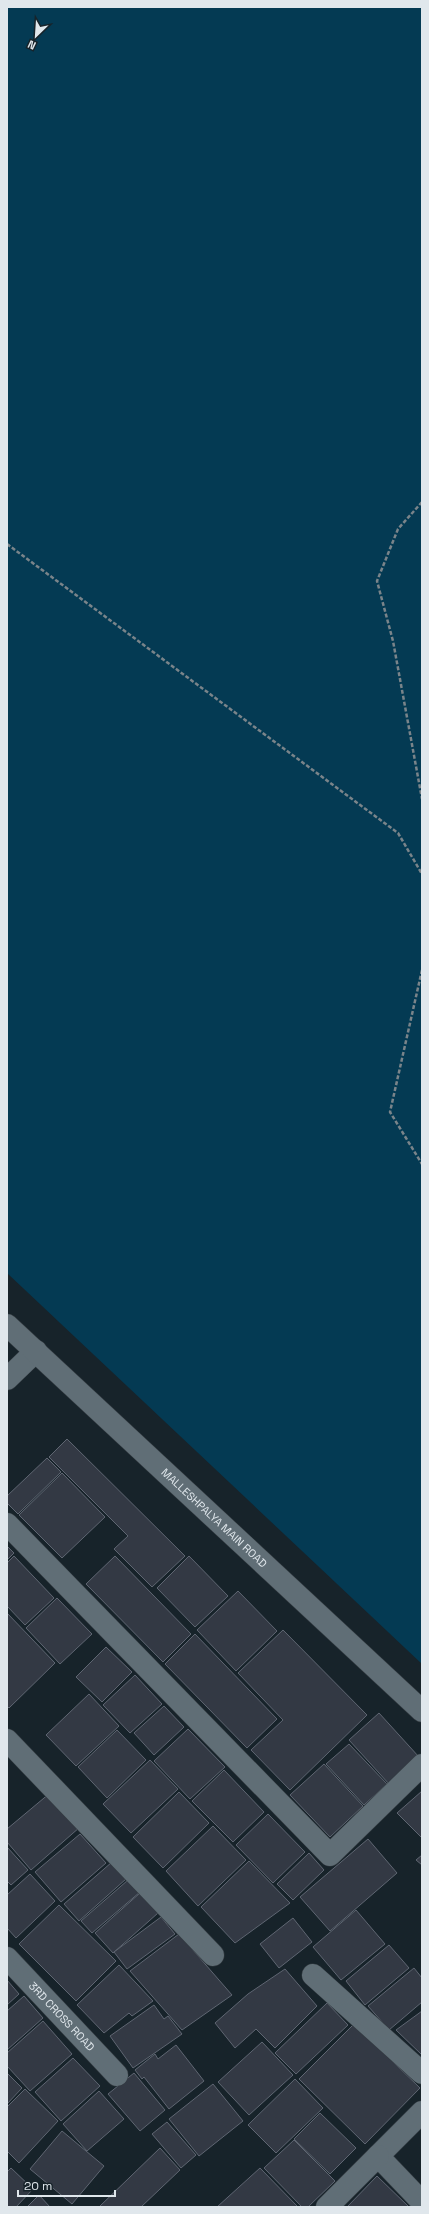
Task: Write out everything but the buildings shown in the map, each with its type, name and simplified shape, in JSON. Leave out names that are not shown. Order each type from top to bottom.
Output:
[{"type":"street","name":"MALLESHPALYA MAIN ROAD","points":[[7,1325],[422,1711]]},
{"type":"street","points":[[7,1379],[36,1351]]},
{"type":"street","points":[[7,1524],[330,1855],[422,1765]]},
{"type":"street","points":[[7,1740],[213,1955]]},
{"type":"street","name":"3RD CROSS ROAD","points":[[7,1958],[117,2075]]},
{"type":"street","points":[[313,1976],[422,2073]]},
{"type":"street","points":[[327,2207],[422,2112]]},
{"type":"street","points":[[378,2156],[422,2202]]},
{"type":"path","points":[[422,502],[398,529],[377,581],[393,641],[422,799]]},
{"type":"path","points":[[7,544],[398,834],[422,874]]},
{"type":"path","points":[[422,970],[390,1112],[422,1164]]},
{"type":"shaded area","points":[[7,7],[422,7],[422,1664],[7,1273]]}]
